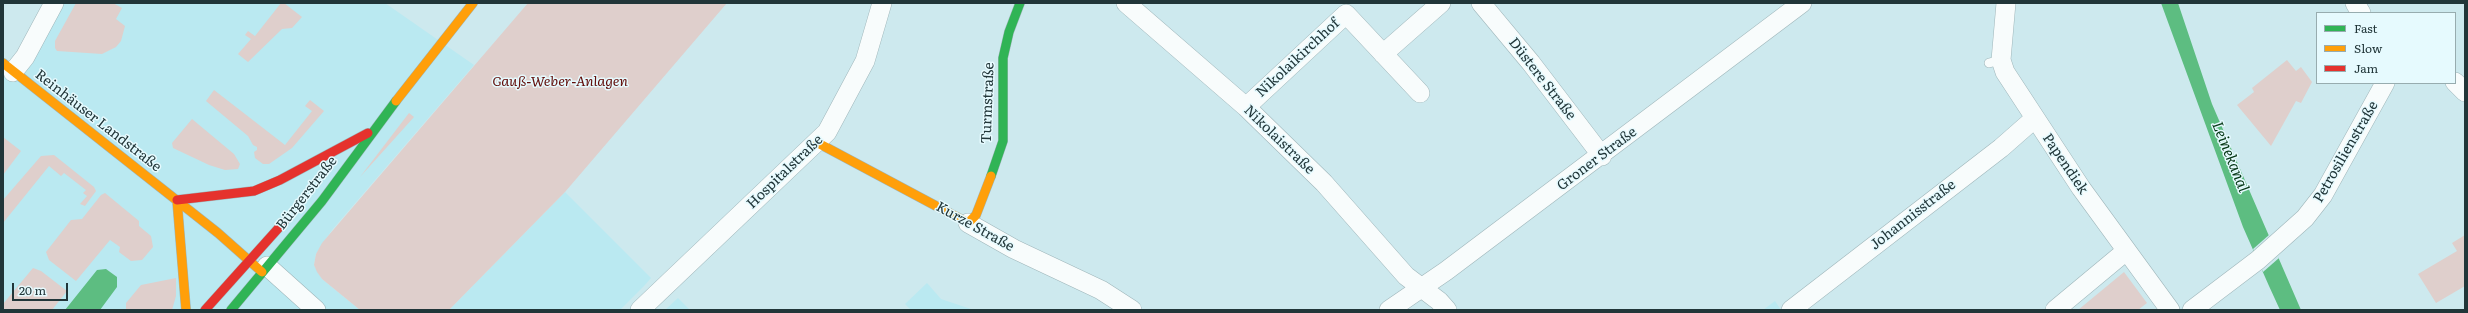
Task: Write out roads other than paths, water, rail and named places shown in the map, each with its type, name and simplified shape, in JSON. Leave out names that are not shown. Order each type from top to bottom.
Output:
[{"type":"main road","name":"Bürgerstraße","points":[[258,264],[322,201],[372,130],[472,3]]},
{"type":"main road","name":"Turmstraße","points":[[968,223],[976,215],[984,199],[1003,141],[1003,58],[1009,32],[1020,3]]},
{"type":"main road","name":"Reinhäuser Landstraße","points":[[8,68],[177,200],[208,217],[258,264]]},
{"type":"main road","name":"Bürgerstraße","points":[[329,176],[372,130]]},
{"type":"main road","points":[[186,310],[177,200],[254,191],[280,180],[372,130]]},
{"type":"main road","name":"Kurze Straße","points":[[818,143],[968,223]]},
{"type":"main road","name":"Bürgerstraße","points":[[258,264],[291,215]]},
{"type":"main road","points":[[205,310],[258,264]]},
{"type":"main road","points":[[231,310],[258,264]]},
{"type":"street","points":[[8,68],[25,56],[54,3]]},
{"type":"street","name":"Hospitalstraße","points":[[640,310],[828,132],[865,61],[882,3]]},
{"type":"street","name":"Nikolaistraße","points":[[1126,3],[1246,107],[1324,183],[1406,276],[1422,287],[1447,310]]},
{"type":"street","points":[[1383,54],[1440,3]]},
{"type":"street","name":"Düstere Straße","points":[[1481,3],[1531,63],[1602,156]]},
{"type":"street","name":"Groner Straße","points":[[1389,310],[1446,272],[1602,156],[1802,3]]},
{"type":"street","name":"Papendiek","points":[[2006,3],[1995,61],[2126,251],[2170,310]]},
{"type":"street","points":[[2355,3],[2361,12]]},
{"type":"street","name":"Nikolaikirchhof","points":[[1246,107],[1346,14],[1420,93]]},
{"type":"street","points":[[2456,83],[2465,92]]},
{"type":"street","name":"Petrosilienstraße","points":[[2192,310],[2295,230],[2323,195],[2384,84]]},
{"type":"street","name":"Johannisstraße","points":[[1791,310],[2000,148],[2034,119]]},
{"type":"street","name":"Kurze Straße","points":[[968,223],[1014,249],[1101,290],[1132,310]]},
{"type":"street","points":[[2055,310],[2126,251]]},
{"type":"street","points":[[258,264],[289,298],[308,310]]},
{"type":"street","points":[[258,264],[316,310]]},
{"type":"water","name":"Leinekanal","points":[[2161,3],[2178,3],[2212,104],[2301,310],[2280,310],[2269,286],[2243,227]]},
{"type":"water","points":[[106,269],[117,277],[117,287],[100,310],[65,310],[97,270]]},
{"type":"park label","name":"Gauß-Weber-Anlagen","points":[[560,82]]}]
